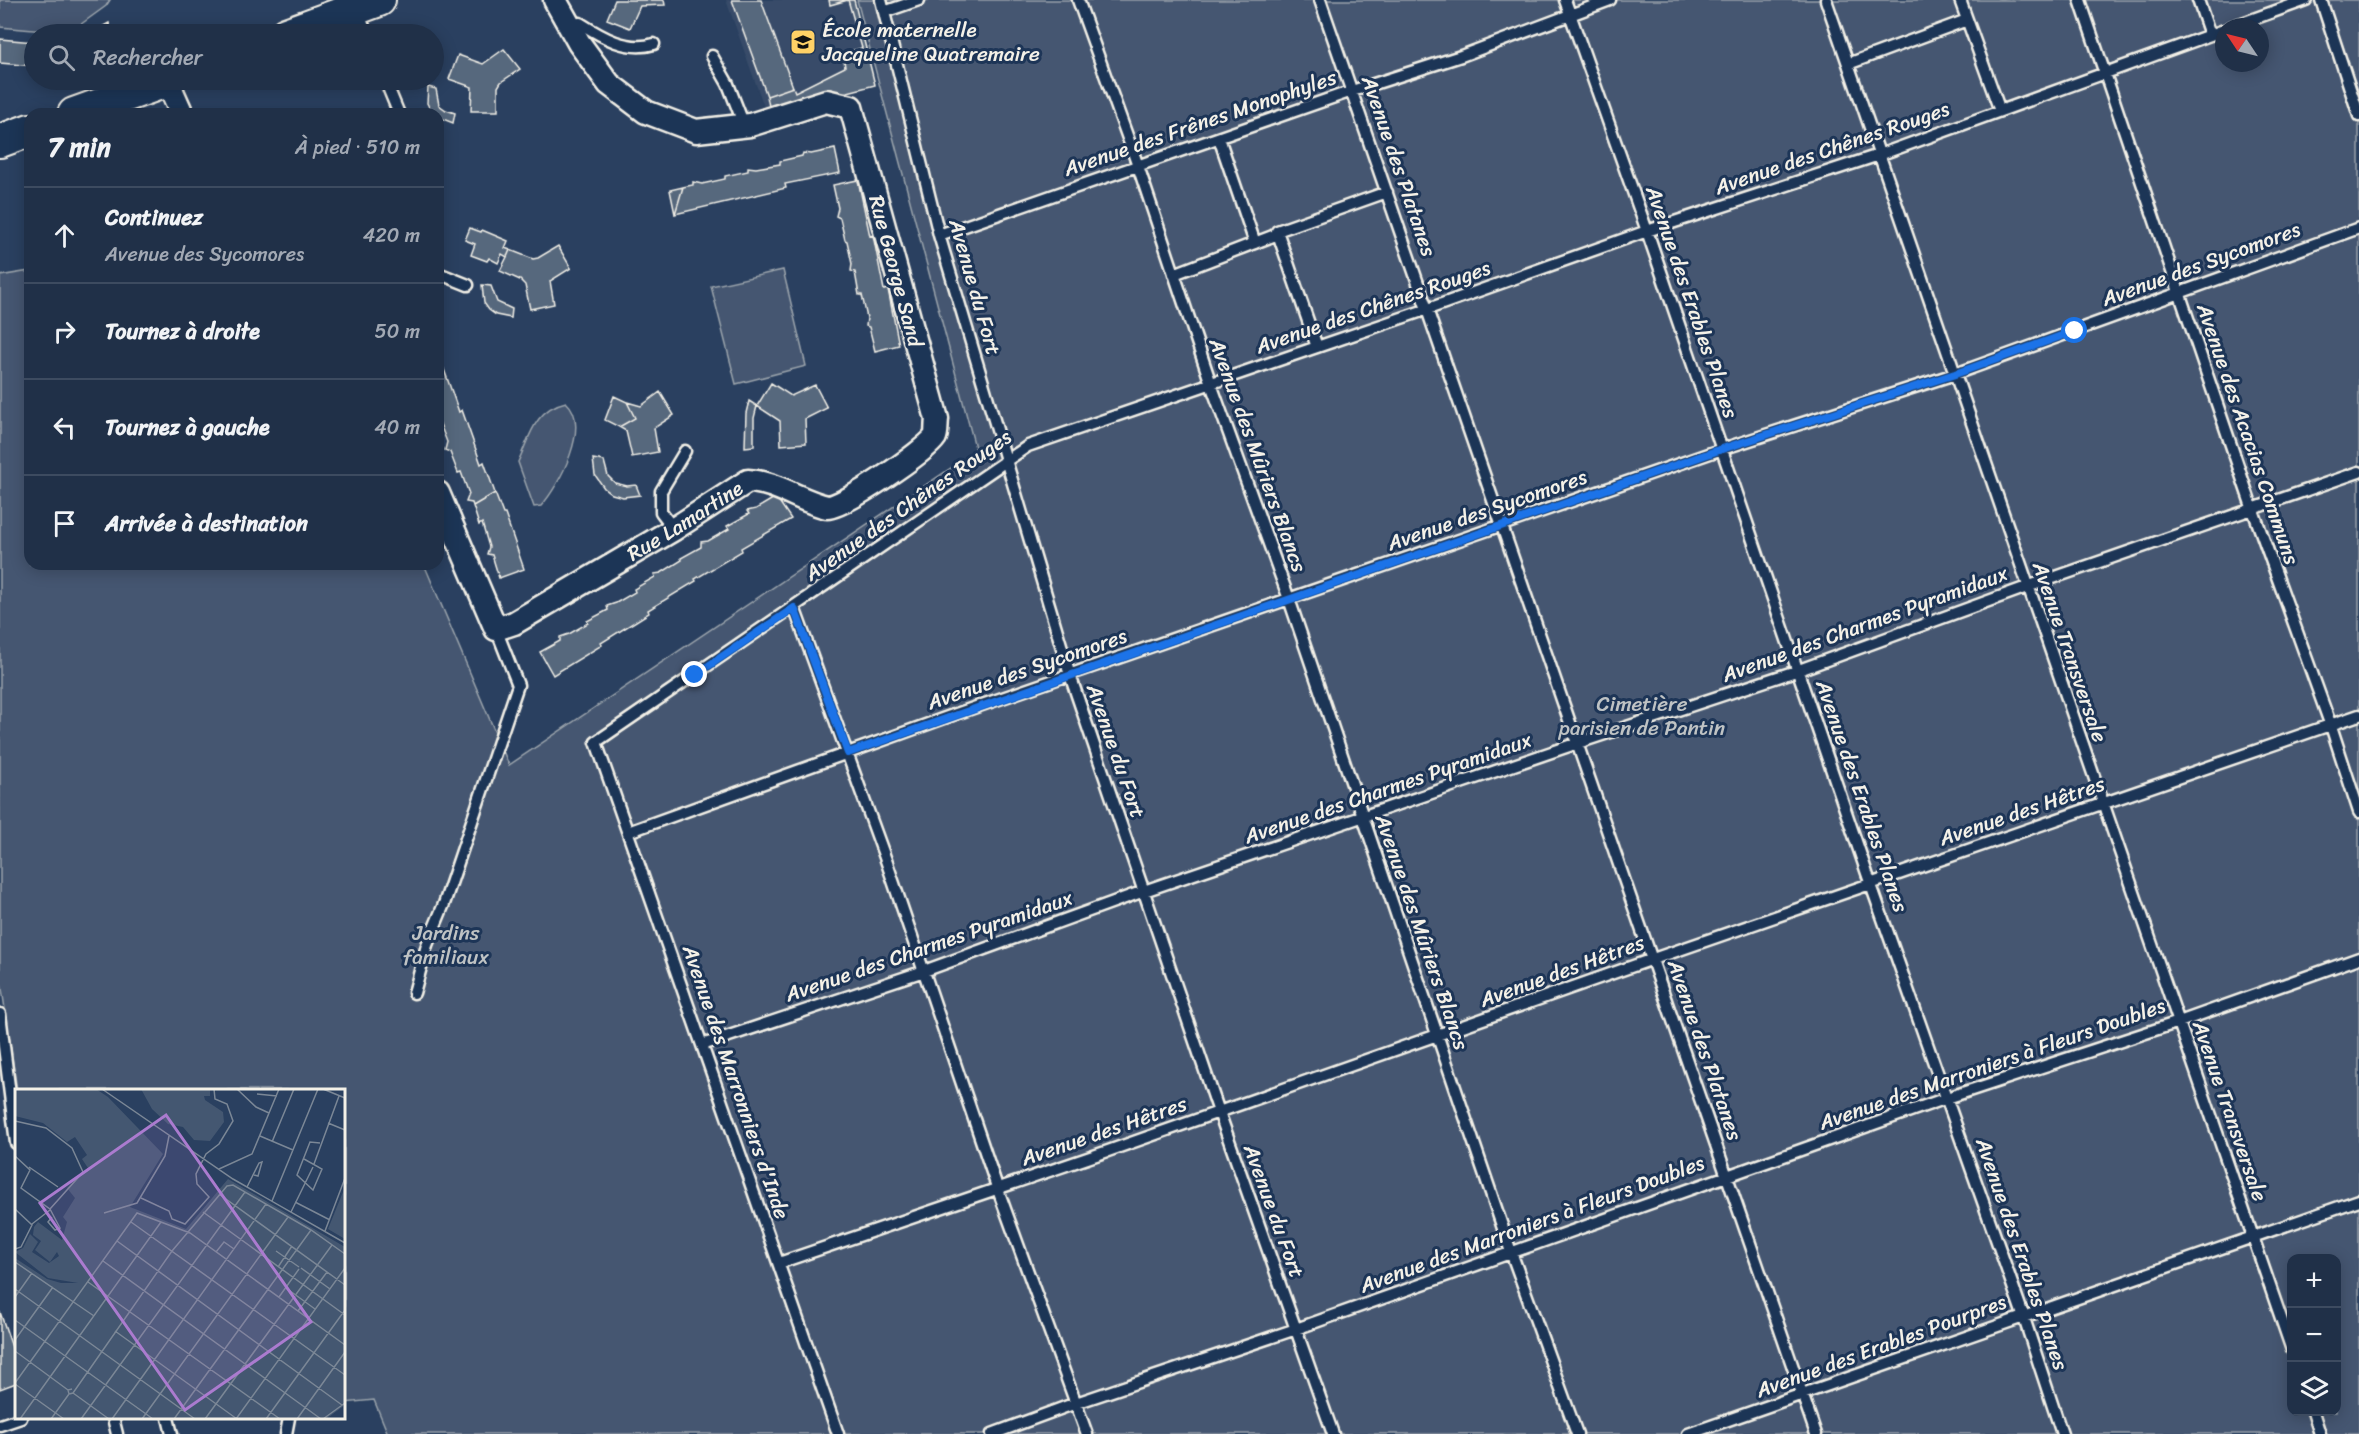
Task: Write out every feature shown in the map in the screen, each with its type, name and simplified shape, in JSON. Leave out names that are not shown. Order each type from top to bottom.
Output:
[{"type":"main road","points":[[326,24],[367,14]]},
{"type":"main road","points":[[91,108],[140,90]]},
{"type":"main road","points":[[0,141],[24,132]]},
{"type":"street","points":[[555,0],[568,25],[609,84],[646,112],[696,131],[744,125]]},
{"type":"street","points":[[172,90],[180,108]]},
{"type":"street","name":"Rue George Sand","points":[[744,125],[826,100],[851,107],[937,419],[936,436]]},
{"type":"street","name":"Rue Lamartine","points":[[496,629],[514,623],[674,529],[748,481],[761,482],[829,507],[846,502],[922,450],[936,436]]},
{"type":"street","points":[[444,507],[496,629]]},
{"type":"lane","name":"Avenue du Fort","points":[[881,0],[939,235],[1070,675],[1219,1112],[1333,1434]]},
{"type":"lane","points":[[884,12],[919,0]]},
{"type":"lane","name":"Avenue des Mûriers Blancs","points":[[1078,0],[1138,166],[1211,384],[1289,598],[1511,1252],[1577,1434]]},
{"type":"lane","name":"Avenue des Platanes","points":[[1320,0],[1728,1174],[1816,1434]]},
{"type":"lane","name":"Avenue des Erables Planes","points":[[1565,0],[1799,670],[1871,885],[2024,1316],[2062,1434]]},
{"type":"lane","name":"Avenue des Frênes Monophyles","points":[[939,235],[1352,91],[1461,56],[1610,0]]},
{"type":"lane","name":"Avenue Transversale","points":[[1826,0],[2026,587],[2287,1336]]},
{"type":"lane","name":"Avenue des Acacias Communs","points":[[2080,0],[2178,294],[2331,726],[2359,812]]},
{"type":"lane","points":[[2198,0],[2210,35]]},
{"type":"lane","points":[[2256,18],[2306,0]]},
{"type":"lane","points":[[2321,0],[2359,116]]},
{"type":"lane","points":[[1964,1],[1967,20],[2000,111]]},
{"type":"lane","points":[[1848,64],[1967,20]]},
{"type":"lane","points":[[568,25],[580,23],[603,37],[622,44],[642,48],[654,44]]},
{"type":"lane","name":"Avenue des Chênes Rouges","points":[[596,742],[1028,446],[1428,309],[1647,231],[1879,155],[2215,33]]},
{"type":"lane","points":[[712,56],[728,84],[744,125]]},
{"type":"lane","points":[[389,90],[397,108]]},
{"type":"lane","points":[[1219,138],[1255,243]]},
{"type":"lane","points":[[1317,347],[1277,231],[1387,192]]},
{"type":"lane","name":"Avenue des Sycomores","points":[[628,832],[1289,598],[1722,449],[1955,374],[2359,228]]},
{"type":"lane","points":[[1174,273],[1278,234]]},
{"type":"lane","points":[[444,275],[468,285]]},
{"type":"lane","points":[[674,529],[661,512],[661,491],[685,451]]},
{"type":"lane","name":"Avenue des Charmes Pyramidaux","points":[[702,1045],[924,971],[1144,891],[1799,670],[2026,587],[2359,472]]},
{"type":"lane","points":[[794,608],[848,753],[997,1187],[1087,1434]]},
{"type":"lane","points":[[414,993],[427,945],[444,904],[518,685],[496,629]]},
{"type":"lane","name":"Avenue des Hêtres","points":[[779,1263],[2359,715]]},
{"type":"lane","name":"Avenue des Marronniers d'Inde","points":[[596,742],[838,1434]]},
{"type":"lane","name":"Avenue des Marroniers à Fleurs Doubles","points":[[992,1434],[1076,1403],[1296,1329],[1728,1174],[1947,1098],[2179,1022],[2359,958]]},
{"type":"lane","points":[[0,1014],[15,1135]]},
{"type":"lane","name":"Avenue des Erables Pourpres","points":[[1688,1434],[2359,1200]]},
{"type":"lane","points":[[2314,1416],[2320,1434]]},
{"type":"lane","points":[[0,1425],[18,1419]]},
{"type":"lane","points":[[113,1419],[117,1434]]},
{"type":"lane","points":[[168,1419],[172,1434]]},
{"type":"lane","points":[[286,1434],[289,1419]]},
{"type":"shaded area","name":"École maternelle Jacqueline Quatremaire","points":[[726,0],[854,0],[877,84],[767,115]]},
{"type":"green space","points":[[0,0],[110,0],[106,6],[81,24],[24,24],[24,29],[0,27]]},
{"type":"green space","name":"Cimetière parisien de Pantin","points":[[857,0],[2359,0],[2359,1434],[388,1434],[374,1400],[345,1403],[345,1089],[17,1089],[0,975],[0,276],[24,272],[24,570],[427,570],[509,765],[976,451]]},
{"type":"green space","points":[[783,270],[806,366],[736,384],[711,286]]},
{"type":"green space","points":[[566,402],[573,412],[576,425],[570,455],[548,497],[541,506],[534,507],[518,462],[530,433],[540,417]]},
{"type":"building","points":[[615,0],[664,0],[665,5],[640,6],[630,28],[607,19]]},
{"type":"building","points":[[732,0],[761,0],[793,87],[767,96]]},
{"type":"building","points":[[829,0],[848,0],[830,5]]},
{"type":"building","points":[[848,0],[854,0],[875,85],[770,112],[767,96],[793,87],[795,92],[845,67],[843,53],[862,48]]},
{"type":"building","points":[[0,39],[24,41],[24,65],[0,63]]},
{"type":"building","points":[[504,49],[520,69],[501,82],[498,87],[498,111],[471,111],[472,87],[449,79],[458,55],[483,64]]},
{"type":"building","points":[[428,90],[436,90],[439,105],[443,108],[430,108],[427,103]]},
{"type":"building","points":[[444,109],[455,113],[453,123],[444,119]]},
{"type":"building","points":[[835,149],[840,173],[785,184],[786,188],[675,214],[683,187],[693,185],[693,182],[702,184],[725,179],[725,176],[748,171],[748,167],[780,164],[780,161],[802,156],[803,153],[811,154]]},
{"type":"building","points":[[858,180],[870,236],[873,235],[884,290],[888,289],[899,345],[875,351],[869,327],[866,326],[867,318],[862,295],[859,295],[855,272],[851,271],[852,264],[847,241],[840,218],[836,216],[838,208],[833,185]]},
{"type":"building","points":[[683,187],[675,214],[670,190]]},
{"type":"building","points":[[470,228],[481,232],[482,230],[508,241],[505,248],[510,250],[507,257],[502,254],[498,263],[489,258],[487,261],[471,255],[475,244],[465,240]]},
{"type":"building","points":[[558,246],[571,268],[550,281],[554,304],[530,309],[525,285],[520,280],[500,271],[510,250],[533,259]]},
{"type":"building","points":[[482,285],[491,286],[497,302],[512,309],[511,318],[496,315],[489,310],[484,303]]},
{"type":"building","points":[[444,369],[459,412],[462,410],[481,464],[484,462],[495,493],[473,506],[472,503],[466,502],[469,494],[461,472],[458,473],[450,452],[445,450],[447,442],[444,434]]},
{"type":"building","points":[[771,383],[791,396],[815,385],[827,408],[805,419],[806,443],[781,445],[780,421],[757,406]]},
{"type":"building","points":[[660,392],[674,415],[654,428],[658,452],[632,457],[626,431],[619,427],[635,418],[627,402],[641,406]]},
{"type":"building","points":[[614,396],[627,402],[635,418],[619,427],[605,420]]},
{"type":"building","points":[[749,401],[757,406],[754,418],[754,446],[745,447],[746,413]]},
{"type":"building","points":[[593,459],[604,461],[608,476],[615,483],[627,486],[636,485],[640,495],[623,497],[612,494],[604,488],[595,475]]},
{"type":"building","points":[[495,493],[503,514],[505,514],[524,569],[499,578],[492,555],[487,554],[489,547],[482,523],[479,525],[473,506]]},
{"type":"building","points":[[776,497],[791,519],[741,548],[742,551],[695,579],[696,581],[648,610],[649,613],[601,643],[602,645],[553,675],[540,652],[560,641],[560,637],[608,610],[607,606],[635,592],[634,589],[655,577],[654,574],[661,573],[682,560],[681,558],[701,547],[701,542],[708,541],[729,529],[727,526],[749,514],[747,511],[756,509]]},
{"type":"building","points":[[0,1312],[15,1356],[15,1383],[0,1389]]},
{"type":"place","name":"École maternelle Jacqueline Quatremaire","points":[[803,42]]},
{"type":"route","points":[[695,675],[794,608],[848,753],[1722,449],[1955,374],[2075,331]]},
{"type":"park label","name":"Jardins familiaux","points":[[446,945]]}]
